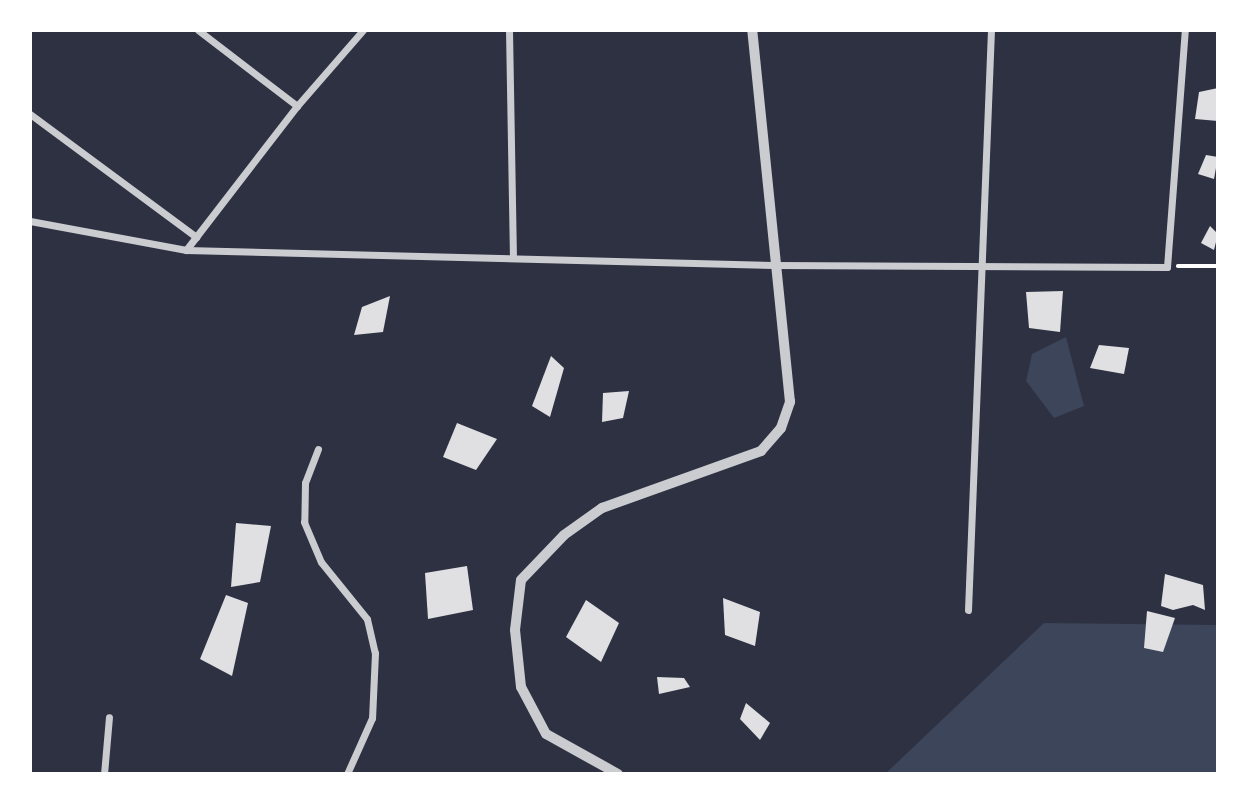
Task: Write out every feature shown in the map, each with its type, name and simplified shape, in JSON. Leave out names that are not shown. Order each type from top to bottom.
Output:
[{"type":"street","points":[[198,30],[297,106]]},
{"type":"street","points":[[186,250],[297,106],[363,30]]},
{"type":"street","points":[[509,30],[513,256]]},
{"type":"street","points":[[618,774],[546,734],[521,687],[514,630],[521,580],[564,535],[602,508],[761,451],[781,428],[790,402],[752,30]]},
{"type":"street","points":[[968,610],[984,263],[990,30]]},
{"type":"street","points":[[30,221],[186,250],[513,256],[774,265],[984,263],[1167,267],[1185,30]]},
{"type":"street","points":[[30,114],[196,237]]},
{"type":"street","points":[[318,449],[305,483],[304,522],[321,562],[367,619],[375,653],[372,718],[347,774]]},
{"type":"street","points":[[104,774],[109,718]]},
{"type":"path","points":[[1167,267],[1218,266]]},
{"type":"shaded area","points":[[1066,337],[1084,406],[1054,418],[1026,381],[1032,354]]},
{"type":"shaded area","points":[[1044,623],[1218,625],[1218,774],[885,774]]},
{"type":"building","points":[[1218,88],[1218,121],[1195,119],[1199,92]]},
{"type":"building","points":[[1206,155],[1218,157],[1214,179],[1198,174]]},
{"type":"building","points":[[1210,226],[1218,234],[1214,250],[1201,243]]},
{"type":"building","points":[[1063,291],[1060,332],[1029,328],[1026,292]]},
{"type":"building","points":[[390,296],[383,332],[354,335],[362,307]]},
{"type":"building","points":[[1099,345],[1129,348],[1124,374],[1090,368]]},
{"type":"building","points":[[551,356],[564,368],[550,417],[532,406]]},
{"type":"building","points":[[629,391],[623,418],[602,422],[603,393]]},
{"type":"building","points":[[457,423],[497,439],[476,470],[443,457]]},
{"type":"building","points":[[236,523],[271,526],[260,582],[231,587]]},
{"type":"building","points":[[467,566],[473,610],[428,619],[425,573]]},
{"type":"building","points":[[1165,574],[1203,585],[1205,610],[1193,605],[1173,610],[1161,606]]},
{"type":"building","points":[[226,595],[248,603],[232,676],[200,659]]},
{"type":"building","points":[[723,598],[760,612],[755,646],[725,635]]},
{"type":"building","points":[[586,600],[619,623],[601,662],[566,637]]},
{"type":"building","points":[[1147,611],[1175,618],[1163,652],[1144,648]]},
{"type":"building","points":[[657,677],[684,678],[690,687],[659,694]]},
{"type":"building","points":[[746,703],[770,723],[760,740],[740,719]]}]
